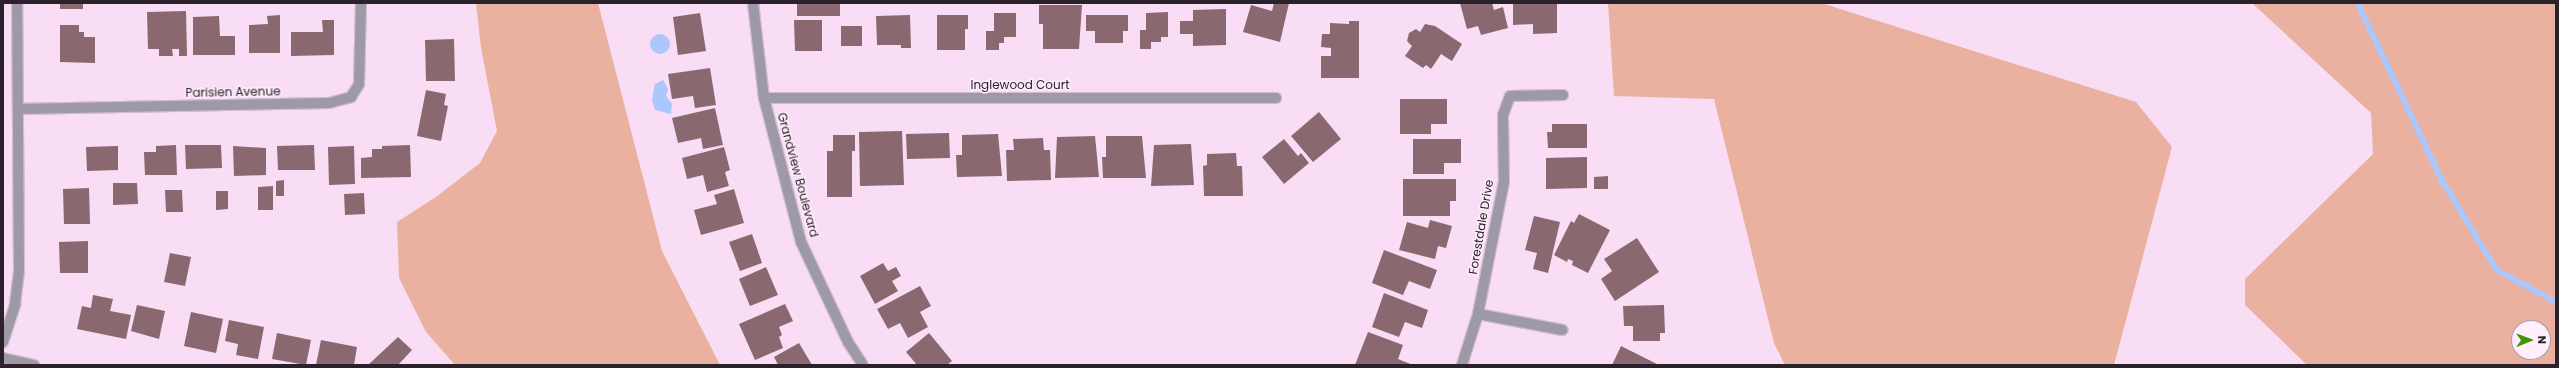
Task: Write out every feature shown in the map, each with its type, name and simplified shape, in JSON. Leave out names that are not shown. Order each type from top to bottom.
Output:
[{"type":"street","points":[[3,342],[15,304],[19,270],[17,3]]},
{"type":"street","name":"Parisien Avenue","points":[[18,108],[329,103],[351,97],[359,84],[361,3]]},
{"type":"street","name":"Grandview Boulevard","points":[[753,3],[764,98],[801,242],[848,342],[863,365]]},
{"type":"street","name":"Forestdale Drive","points":[[1462,365],[1478,314],[1504,182],[1502,115],[1510,96],[1564,96]]},
{"type":"street","name":"Inglewood Court","points":[[764,98],[1276,98]]},
{"type":"street","points":[[1478,314],[1563,330]]},
{"type":"street","points":[[3,358],[34,365]]},
{"type":"shaded area","points":[[476,3],[598,3],[662,251],[720,365],[455,365],[426,332],[399,278],[397,222],[436,197],[480,163],[497,131],[481,48]]},
{"type":"shaded area","points":[[1608,3],[1821,3],[2136,102],[2172,147],[2114,365],[1785,365],[1774,343],[1714,99],[1614,96]]},
{"type":"shaded area","points":[[2252,3],[2556,3],[2556,365],[2307,365],[2245,305],[2245,279],[2373,154],[2371,113]]},
{"type":"water","points":[[656,34],[664,34],[670,40],[670,48],[664,54],[656,54],[650,48],[650,40]]},
{"type":"water","points":[[663,80],[668,89],[666,96],[672,104],[671,114],[655,110],[652,100],[655,84]]},
{"type":"building","points":[[60,3],[83,3],[83,9],[60,9]]},
{"type":"building","points":[[797,3],[840,3],[840,16],[797,16]]},
{"type":"building","points":[[1274,3],[1289,3],[1280,42],[1243,32],[1251,5],[1272,11]]},
{"type":"building","points":[[1460,3],[1492,3],[1494,10],[1503,7],[1508,28],[1481,35],[1478,26],[1467,29]]},
{"type":"building","points":[[1513,3],[1557,3],[1557,33],[1533,34],[1533,24],[1513,25]]},
{"type":"building","points":[[1039,5],[1082,5],[1079,49],[1043,49],[1043,24],[1039,24]]},
{"type":"building","points":[[1226,9],[1226,45],[1193,46],[1193,34],[1180,34],[1180,21],[1193,21],[1193,10]]},
{"type":"building","points":[[186,11],[187,56],[179,56],[179,49],[172,49],[173,56],[159,56],[159,49],[148,49],[147,12]]},
{"type":"building","points":[[1168,12],[1168,37],[1161,37],[1161,42],[1151,42],[1151,49],[1140,49],[1140,30],[1146,30],[1146,13]]},
{"type":"building","points":[[700,13],[706,51],[678,55],[673,17]]},
{"type":"building","points":[[994,13],[1016,13],[1016,37],[1004,37],[1004,43],[999,43],[999,50],[986,50],[986,31],[994,31]]},
{"type":"building","points":[[280,15],[280,53],[249,53],[249,25],[268,24],[267,16]]},
{"type":"building","points":[[910,15],[911,48],[901,48],[901,45],[877,45],[876,16]]},
{"type":"building","points":[[937,15],[968,15],[968,29],[965,29],[965,50],[937,50]]},
{"type":"building","points":[[1086,15],[1128,15],[1128,31],[1123,31],[1123,43],[1095,43],[1095,31],[1086,31]]},
{"type":"building","points":[[219,16],[220,36],[235,36],[235,55],[193,55],[193,17]]},
{"type":"building","points":[[322,20],[334,20],[334,55],[291,56],[291,32],[323,32]]},
{"type":"building","points":[[794,20],[822,20],[822,51],[795,51]]},
{"type":"building","points":[[1349,21],[1359,21],[1359,78],[1321,78],[1321,56],[1331,56],[1331,48],[1321,47],[1322,34],[1330,34],[1330,23],[1349,24]]},
{"type":"building","points":[[1425,24],[1435,26],[1462,44],[1452,61],[1441,54],[1431,69],[1426,65],[1423,68],[1405,56],[1412,46],[1407,41],[1409,33],[1416,29],[1420,32]]},
{"type":"building","points":[[60,25],[79,25],[79,32],[84,32],[84,37],[95,37],[95,63],[60,62]]},
{"type":"building","points":[[841,26],[862,26],[862,46],[841,46]]},
{"type":"building","points":[[454,39],[455,81],[426,81],[425,40]]},
{"type":"building","points":[[710,68],[716,105],[695,108],[693,96],[672,99],[668,74]]},
{"type":"building","points":[[426,90],[446,94],[444,105],[448,106],[441,141],[417,136]]},
{"type":"building","points":[[1400,99],[1447,99],[1447,124],[1431,124],[1431,134],[1400,134]]},
{"type":"building","points":[[715,108],[723,145],[703,149],[701,138],[678,143],[672,118]]},
{"type":"building","points":[[1319,112],[1341,139],[1313,162],[1291,136]]},
{"type":"building","points":[[1552,124],[1587,124],[1587,148],[1548,148],[1547,132],[1552,132]]},
{"type":"building","points":[[902,131],[904,185],[860,186],[859,132]]},
{"type":"building","points":[[949,133],[950,158],[907,159],[906,134]]},
{"type":"building","points":[[998,134],[1002,176],[957,177],[956,155],[962,155],[962,135]]},
{"type":"building","points":[[833,135],[855,135],[855,151],[852,151],[852,197],[827,197],[827,151],[833,151]]},
{"type":"building","points":[[1095,136],[1099,177],[1055,178],[1057,137]]},
{"type":"building","points":[[1106,136],[1142,136],[1146,178],[1103,178],[1102,157],[1106,157]]},
{"type":"building","points":[[1043,138],[1044,150],[1050,150],[1051,180],[1007,181],[1006,150],[1014,150],[1013,139]]},
{"type":"building","points":[[1284,139],[1298,156],[1301,153],[1309,163],[1284,184],[1262,157]]},
{"type":"building","points":[[1413,139],[1461,139],[1461,163],[1444,163],[1444,174],[1413,174]]},
{"type":"building","points":[[1191,144],[1194,185],[1151,186],[1154,145]]},
{"type":"building","points":[[176,145],[177,175],[145,175],[144,152],[156,152],[156,146]]},
{"type":"building","points":[[185,145],[221,145],[222,168],[186,169]]},
{"type":"building","points":[[314,145],[315,170],[278,170],[277,146]]},
{"type":"building","points":[[410,145],[411,177],[361,178],[361,158],[372,157],[372,149],[382,149],[382,146]]},
{"type":"building","points":[[118,146],[118,170],[87,171],[86,147]]},
{"type":"building","points":[[233,146],[266,148],[266,175],[234,176]]},
{"type":"building","points":[[354,146],[355,184],[329,185],[328,147]]},
{"type":"building","points":[[724,147],[730,170],[725,172],[729,186],[707,192],[703,175],[687,179],[682,158]]},
{"type":"building","points":[[1236,153],[1237,166],[1242,166],[1243,196],[1204,196],[1203,166],[1207,165],[1207,154]]},
{"type":"building","points":[[1587,157],[1587,188],[1546,189],[1546,158]]},
{"type":"building","points":[[1608,176],[1608,189],[1594,189],[1594,177]]},
{"type":"building","points":[[1403,179],[1456,179],[1456,201],[1450,201],[1450,216],[1403,216]]},
{"type":"building","points":[[284,180],[284,196],[276,196],[276,181]]},
{"type":"building","points":[[113,183],[137,183],[138,204],[113,205]]},
{"type":"building","points":[[273,186],[273,210],[258,210],[258,187]]},
{"type":"building","points":[[89,188],[90,224],[64,224],[63,189]]},
{"type":"building","points":[[734,189],[744,223],[701,235],[694,210],[717,204],[714,195]]},
{"type":"building","points":[[165,190],[182,190],[183,212],[166,212]]},
{"type":"building","points":[[216,191],[228,191],[228,209],[216,210]]},
{"type":"building","points":[[364,193],[365,214],[345,215],[344,194]]},
{"type":"building","points":[[1579,214],[1610,230],[1588,273],[1572,265],[1573,261],[1568,259],[1567,262],[1554,255],[1571,221],[1574,223]]},
{"type":"building","points":[[1534,216],[1560,222],[1548,273],[1533,269],[1537,253],[1525,250]]},
{"type":"building","points":[[1430,220],[1452,226],[1446,248],[1438,246],[1435,259],[1399,250],[1407,222],[1428,228]]},
{"type":"building","points":[[752,234],[762,263],[740,271],[729,242]]},
{"type":"building","points":[[1637,238],[1659,272],[1615,301],[1601,279],[1612,271],[1604,259]]},
{"type":"building","points":[[88,241],[88,273],[60,273],[59,242]]},
{"type":"building","points":[[1384,250],[1437,270],[1430,289],[1409,281],[1403,295],[1372,283]]},
{"type":"building","points":[[170,253],[191,257],[185,286],[164,282]]},
{"type":"building","points":[[883,263],[888,271],[896,267],[901,276],[892,281],[898,291],[875,304],[860,276]]},
{"type":"building","points":[[766,267],[778,295],[750,306],[739,279]]},
{"type":"building","points":[[920,286],[931,306],[920,312],[928,327],[908,338],[900,323],[888,329],[877,309]]},
{"type":"building","points":[[1384,293],[1428,310],[1422,328],[1405,322],[1399,337],[1372,327]]},
{"type":"building","points":[[93,295],[113,299],[110,311],[131,315],[126,339],[77,329],[82,306],[91,308]]},
{"type":"building","points":[[785,304],[793,321],[779,327],[782,335],[779,337],[783,348],[755,360],[739,324]]},
{"type":"building","points":[[137,305],[165,311],[159,339],[131,331]]},
{"type":"building","points":[[1664,305],[1665,333],[1660,333],[1660,341],[1633,341],[1633,326],[1624,326],[1623,306]]},
{"type":"building","points":[[191,312],[223,319],[216,353],[184,346]]},
{"type":"building","points":[[229,320],[264,327],[258,359],[236,355],[238,344],[225,341]]},
{"type":"building","points":[[1368,332],[1403,345],[1398,359],[1413,365],[1355,365]]},
{"type":"building","points":[[277,333],[311,340],[306,365],[272,359]]},
{"type":"building","points":[[929,333],[952,361],[947,365],[917,365],[906,352]]},
{"type":"building","points":[[398,337],[412,350],[398,365],[368,365]]},
{"type":"building","points":[[321,340],[357,347],[354,365],[316,365]]},
{"type":"building","points":[[799,343],[812,365],[778,365],[774,357]]},
{"type":"building","points":[[1621,346],[1659,365],[1612,365]]},
{"type":"waterway","points":[[2358,3],[2442,180],[2497,270],[2556,302]]}]
